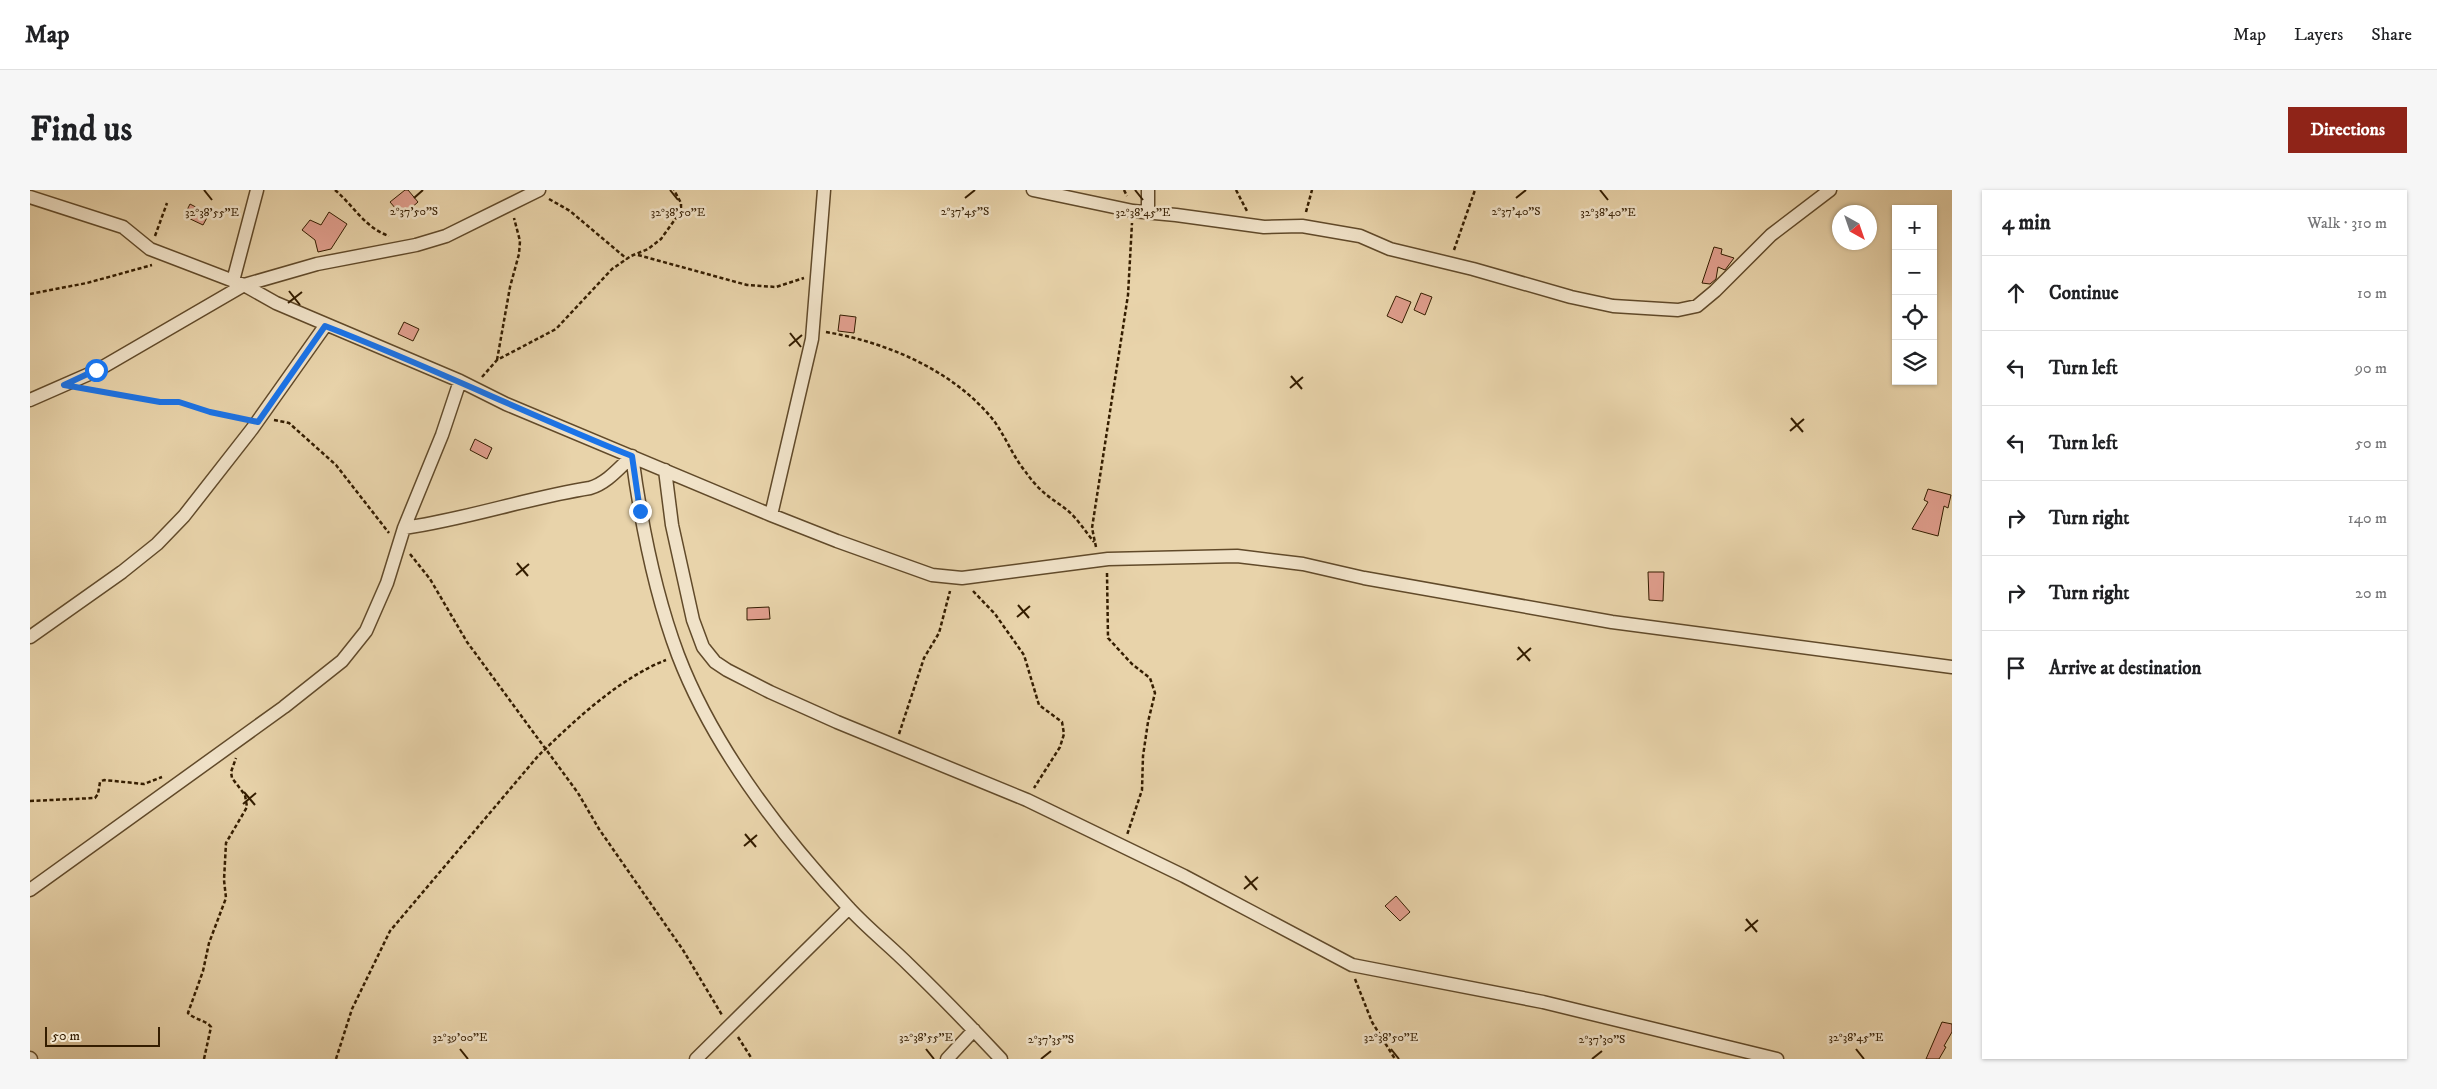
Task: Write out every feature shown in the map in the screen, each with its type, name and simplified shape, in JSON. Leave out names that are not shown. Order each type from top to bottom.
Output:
[{"type":"street","points":[[239,283],[257,190]]},
{"type":"street","points":[[771,515],[812,330],[824,190]]},
{"type":"street","points":[[1034,190],[1133,211],[1255,226],[1302,226],[1360,236],[1390,249],[1572,297],[1613,306],[1678,310],[1697,306],[1771,236],[1830,190]]},
{"type":"street","points":[[1148,190],[1148,212]]},
{"type":"street","points":[[30,400],[64,385],[136,348],[239,283],[317,264],[416,245],[446,236],[536,191]]},
{"type":"street","points":[[30,197],[123,227],[150,249],[239,283],[325,326],[460,381],[506,404],[836,541],[932,574],[958,577],[1104,560],[1237,556],[1293,563],[1364,578],[1612,622],[1952,667]]},
{"type":"street","points":[[30,637],[122,572],[157,544],[184,516],[258,422],[325,326]]},
{"type":"street","points":[[30,890],[241,738],[342,661],[366,630],[388,583],[404,528],[442,434],[460,381]]},
{"type":"street","points":[[404,528],[438,523],[536,498],[599,486],[632,456]]},
{"type":"street","points":[[632,456],[650,561],[679,655],[711,724],[734,762],[785,835],[849,908],[974,1030],[1001,1059]]},
{"type":"street","points":[[665,470],[672,525],[684,587],[703,647],[715,662],[727,670],[770,692],[1027,800],[1184,876],[1352,965],[1543,1002],[1777,1059]]},
{"type":"street","points":[[696,1059],[727,1026],[849,908]]},
{"type":"street","points":[[947,1059],[974,1030]]},
{"type":"path","points":[[336,190],[379,232],[416,245]]},
{"type":"path","points":[[473,388],[497,360],[556,329],[590,290],[612,269],[648,249],[661,239],[681,212],[681,204],[674,190]]},
{"type":"path","points":[[1236,190],[1255,226]]},
{"type":"path","points":[[1302,226],[1312,190]]},
{"type":"path","points":[[1448,263],[1463,227],[1475,190]]},
{"type":"path","points":[[536,191],[570,211],[627,259]]},
{"type":"path","points":[[150,249],[167,203]]},
{"type":"path","points":[[497,360],[510,287],[519,254],[520,241],[514,221],[514,203]]},
{"type":"path","points":[[1123,846],[1142,790],[1144,747],[1155,694],[1150,678],[1132,664],[1108,638],[1104,560],[1096,544],[1092,528],[1128,296],[1133,211]]},
{"type":"path","points":[[637,254],[704,275],[764,288],[776,288],[817,274]]},
{"type":"path","points":[[30,294],[87,283],[109,275],[173,259]]},
{"type":"path","points":[[812,330],[858,337],[903,354],[929,368],[957,387],[991,417],[1024,470],[1048,496],[1068,510],[1096,544]]},
{"type":"path","points":[[64,385],[160,402],[179,402],[210,412],[258,422],[272,420],[289,423],[336,465],[399,544],[417,561],[430,579],[467,642],[578,793],[599,829],[683,950],[719,1007],[727,1026],[737,1035],[752,1059]]},
{"type":"path","points":[[894,744],[924,658],[939,633],[958,577],[995,614],[1024,655],[1039,705],[1062,722],[1064,734],[1060,747],[1047,764],[1027,800]]},
{"type":"path","points":[[336,1059],[352,1009],[390,932],[545,749],[572,723],[636,676],[679,655]]},
{"type":"path","points":[[204,1059],[211,1027],[209,1024],[194,1019],[188,1013],[203,971],[209,943],[226,898],[224,880],[226,843],[237,828],[247,807],[245,795],[232,778],[231,772],[241,738]]},
{"type":"path","points":[[30,801],[95,798],[98,794],[100,782],[104,780],[144,784],[158,778],[184,779]]},
{"type":"path","points":[[1352,965],[1359,991],[1372,1022],[1395,1059]]},
{"type":"building","points":[[405,190],[408,190],[418,202],[402,216],[390,202]]},
{"type":"building","points":[[190,204],[209,214],[203,225],[184,216]]},
{"type":"building","points":[[329,212],[347,224],[331,249],[318,252],[315,240],[302,230],[310,220],[321,225]]},
{"type":"building","points":[[1714,247],[1722,249],[1721,254],[1734,258],[1725,270],[1718,267],[1716,279],[1710,284],[1702,283]]},
{"type":"building","points":[[1421,293],[1432,297],[1425,315],[1414,310]]},
{"type":"building","points":[[1396,296],[1411,302],[1402,323],[1387,316]]},
{"type":"building","points":[[840,315],[856,317],[854,333],[838,331]]},
{"type":"building","points":[[404,322],[419,329],[413,341],[398,334]]},
{"type":"building","points":[[475,439],[492,448],[487,459],[470,450]]},
{"type":"building","points":[[1928,489],[1951,495],[1948,508],[1944,506],[1938,536],[1912,529],[1928,502],[1924,500]]},
{"type":"building","points":[[1648,572],[1664,572],[1663,601],[1649,600]]},
{"type":"building","points":[[769,607],[770,619],[747,620],[747,608]]},
{"type":"building","points":[[1396,896],[1410,912],[1400,921],[1385,906]]},
{"type":"building","points":[[1942,1022],[1952,1024],[1952,1032],[1944,1046],[1946,1047],[1939,1059],[1926,1059]]},
{"type":"route","points":[[96,370],[64,385],[160,402],[179,402],[198,409],[258,422],[325,326],[387,350],[575,434],[632,456],[640,511]]}]
